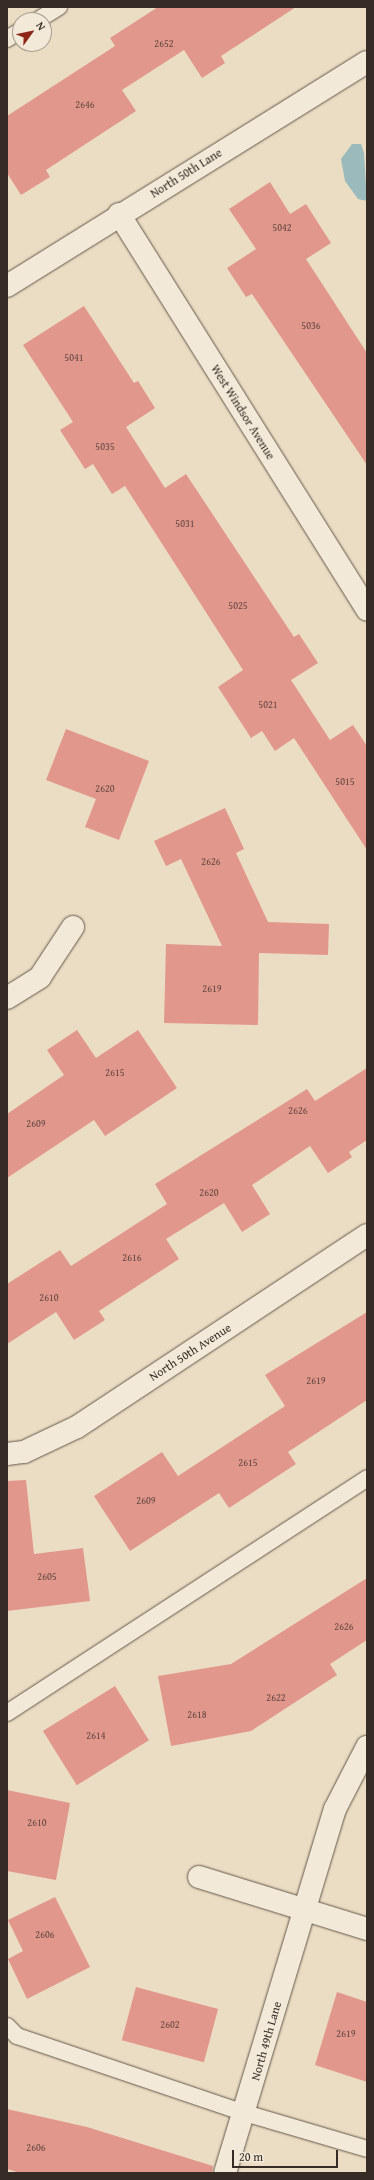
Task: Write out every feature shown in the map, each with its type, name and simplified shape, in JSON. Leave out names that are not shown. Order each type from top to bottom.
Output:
[{"type":"street","name":"North 50th Lane","points":[[7,286],[119,214],[367,62]]},
{"type":"street","name":"West Windsor Avenue","points":[[119,214],[367,610]]},
{"type":"street","points":[[7,998],[40,977],[73,927]]},
{"type":"street","name":"North 50th Avenue","points":[[7,1454],[24,1452],[77,1427],[367,1235]]},
{"type":"street","name":"North 49th Lane","points":[[225,2173],[246,2113],[303,1909],[335,1809],[367,1747]]},
{"type":"street","points":[[199,1877],[367,1928]]},
{"type":"lane","points":[[7,1714],[367,1478]]},
{"type":"lane","points":[[7,2026],[17,2036],[246,2113],[367,2149]]},
{"type":"water","points":[[352,144],[361,144],[364,153],[367,201],[358,199],[345,181],[341,159]]},
{"type":"building","points":[[158,7],[296,7],[221,56],[225,63],[202,78],[184,50],[122,90],[136,111],[46,170],[50,177],[21,195],[7,173],[7,116],[115,46],[110,38]]},
{"type":"building","points":[[270,182],[290,214],[306,204],[331,243],[306,259],[367,353],[367,465],[252,294],[246,297],[227,268],[256,249],[229,209]]},
{"type":"building","points":[[84,306],[134,383],[138,381],[155,408],[126,427],[165,488],[186,474],[294,637],[299,634],[318,663],[291,680],[330,740],[353,725],[367,746],[367,850],[294,738],[275,751],[262,731],[251,738],[218,687],[243,670],[125,486],[112,494],[93,464],[85,469],[60,430],[73,422],[23,345]]},
{"type":"building","points":[[66,729],[149,761],[119,840],[85,827],[96,799],[46,780]]},
{"type":"building","points":[[225,808],[244,849],[236,853],[268,922],[329,924],[328,955],[259,953],[258,1025],[164,1023],[166,944],[222,946],[181,859],[166,866],[154,841]]},
{"type":"building","points":[[77,1030],[96,1058],[138,1030],[177,1088],[105,1136],[94,1120],[7,1178],[7,1114],[64,1075],[47,1050]]},
{"type":"building","points":[[367,1068],[367,1140],[349,1152],[352,1157],[328,1173],[310,1146],[252,1185],[270,1214],[242,1232],[224,1203],[166,1239],[179,1259],[99,1311],[105,1320],[74,1340],[56,1312],[7,1344],[7,1284],[60,1250],[71,1266],[167,1204],[155,1184],[307,1089],[315,1101]]},
{"type":"building","points":[[367,1312],[367,1400],[288,1452],[296,1464],[229,1508],[219,1493],[130,1551],[94,1496],[162,1452],[178,1476],[285,1406],[265,1375]]},
{"type":"building","points":[[26,1480],[34,1554],[83,1548],[90,1601],[7,1611],[7,1481]]},
{"type":"building","points":[[367,1578],[367,1640],[330,1664],[337,1675],[251,1731],[171,1746],[158,1676],[231,1664]]},
{"type":"building","points":[[115,1686],[149,1740],[77,1785],[43,1731]]},
{"type":"building","points":[[7,1790],[70,1803],[56,1880],[7,1871]]},
{"type":"building","points":[[55,1897],[90,1967],[27,1999],[8,1959],[23,1951],[8,1920]]},
{"type":"building","points":[[136,1987],[218,2009],[204,2062],[122,2040]]},
{"type":"building","points":[[337,1992],[367,2002],[367,2082],[315,2065]]},
{"type":"building","points":[[7,2109],[87,2127],[213,2166],[212,2173],[20,2173],[7,2169]]}]
